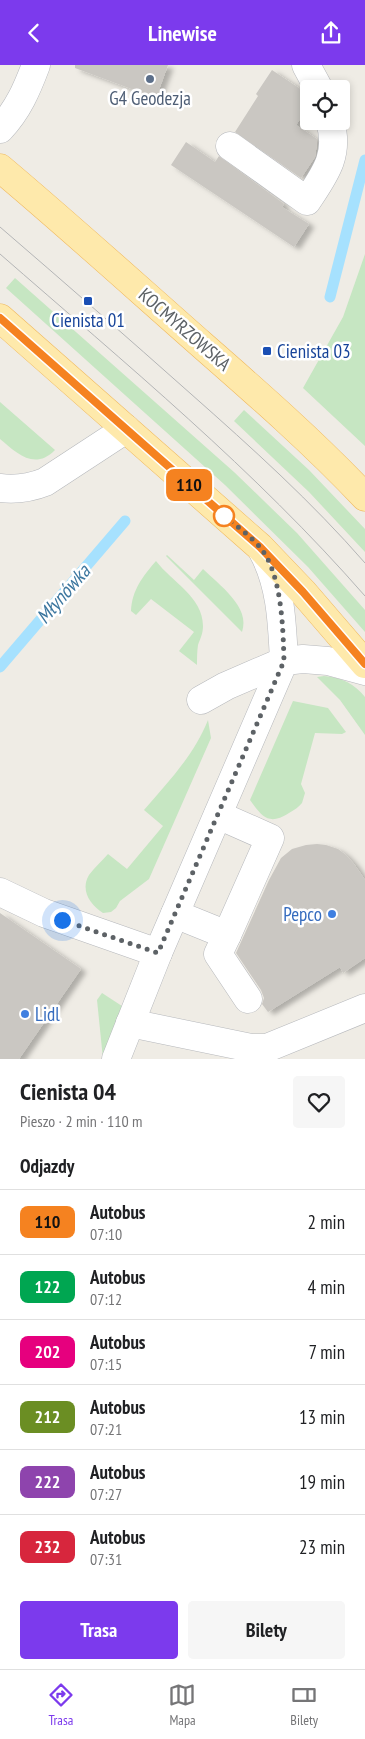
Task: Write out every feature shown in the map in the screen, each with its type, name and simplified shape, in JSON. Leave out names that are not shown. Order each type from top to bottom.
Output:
[{"type":"main road","name":"KOCMYRZOWSKA","points":[[0,168],[76,232],[240,377],[336,467],[365,497]]},
{"type":"main road","points":[[0,318],[260,547],[303,592],[365,664]]},
{"type":"street","points":[[0,129],[19,104],[36,65]]},
{"type":"street","points":[[306,65],[314,80]]},
{"type":"street","points":[[230,146],[308,201],[328,170],[334,151],[333,130]]},
{"type":"street","points":[[0,488],[32,487],[46,481],[126,429]]},
{"type":"street","points":[[116,1059],[158,953],[284,661],[281,609],[277,589],[273,573],[260,547]]},
{"type":"street","points":[[201,700],[226,686],[284,661],[303,659],[328,661],[365,671]]},
{"type":"street","points":[[218,815],[270,839],[218,954],[248,999]]},
{"type":"street","points":[[0,893],[44,913],[158,953]]},
{"type":"street","points":[[175,914],[227,935]]},
{"type":"street","points":[[130,1023],[251,1048],[267,1048],[365,1008]]},
{"type":"green space","points":[[365,254],[365,446],[303,388],[343,317]]},
{"type":"green space","points":[[15,278],[234,472],[297,533],[365,610],[365,632],[308,567],[225,485],[6,288]]},
{"type":"green space","points":[[0,402],[55,450],[40,459],[26,458],[0,439]]},
{"type":"green space","points":[[244,410],[309,470],[365,529],[365,552],[309,492],[234,421]]},
{"type":"green space","points":[[166,556],[194,580],[203,569],[225,589],[238,605],[242,614],[244,623],[242,632]]},
{"type":"green space","points":[[156,561],[192,598],[202,616],[203,629],[198,645],[197,665],[179,651],[194,632],[151,599],[136,615],[131,611],[139,584]]},
{"type":"green space","points":[[324,676],[347,682],[357,688],[365,697],[365,735],[340,700],[317,677]]},
{"type":"green space","points":[[293,701],[328,708],[346,732],[342,734],[315,733],[301,784],[305,793],[302,803],[282,817],[276,819],[266,818],[250,800]]},
{"type":"green space","points":[[208,720],[211,738],[149,879],[120,901],[111,912],[103,913],[94,906],[86,892],[86,881],[89,875],[108,854],[127,869],[163,826],[144,810],[172,778],[196,745]]},
{"type":"green space","points":[[102,993],[125,1008],[103,1059],[97,1000]]},
{"type":"building","points":[[75,65],[168,65],[156,98],[75,68]]},
{"type":"building","points":[[272,70],[300,89],[300,119],[296,125],[300,130],[304,130],[317,139],[315,157],[301,178],[235,132],[258,96],[256,94]]},
{"type":"building","points":[[186,142],[215,162],[219,156],[284,204],[282,207],[309,224],[294,247],[171,165]]},
{"type":"building","points":[[317,844],[338,849],[346,855],[365,880],[365,958],[343,973],[340,967],[268,1012],[262,1004],[264,998],[261,990],[236,953],[281,858],[292,849]]},
{"type":"building","name":"Lidl","points":[[0,913],[81,969],[19,1059],[0,1059]]},
{"type":"waterway","name":"Młynówka","points":[[330,297],[365,160]]},
{"type":"waterway","name":"Młynówka","points":[[0,667],[125,521]]},
{"type":"tram line","points":[[0,227],[259,455],[324,518],[365,563]]},
{"type":"tram line","points":[[0,254],[142,377],[234,461],[323,550],[365,596]]},
{"type":"bus line","name":"110","points":[[0,318],[260,547],[303,592],[365,664]]},
{"type":"place","name":"G4 Geodezja","points":[[150,79]]},
{"type":"place","name":"Cienista 01","points":[[88,301]]},
{"type":"place","name":"Cienista 03","points":[[267,351]]},
{"type":"place","name":"Pepco","points":[[332,914]]},
{"type":"place","name":"Lidl","points":[[25,1014]]},
{"type":"route","points":[[62,920],[158,953],[284,661],[281,609],[273,573],[260,547],[218,511],[224,516]]}]
